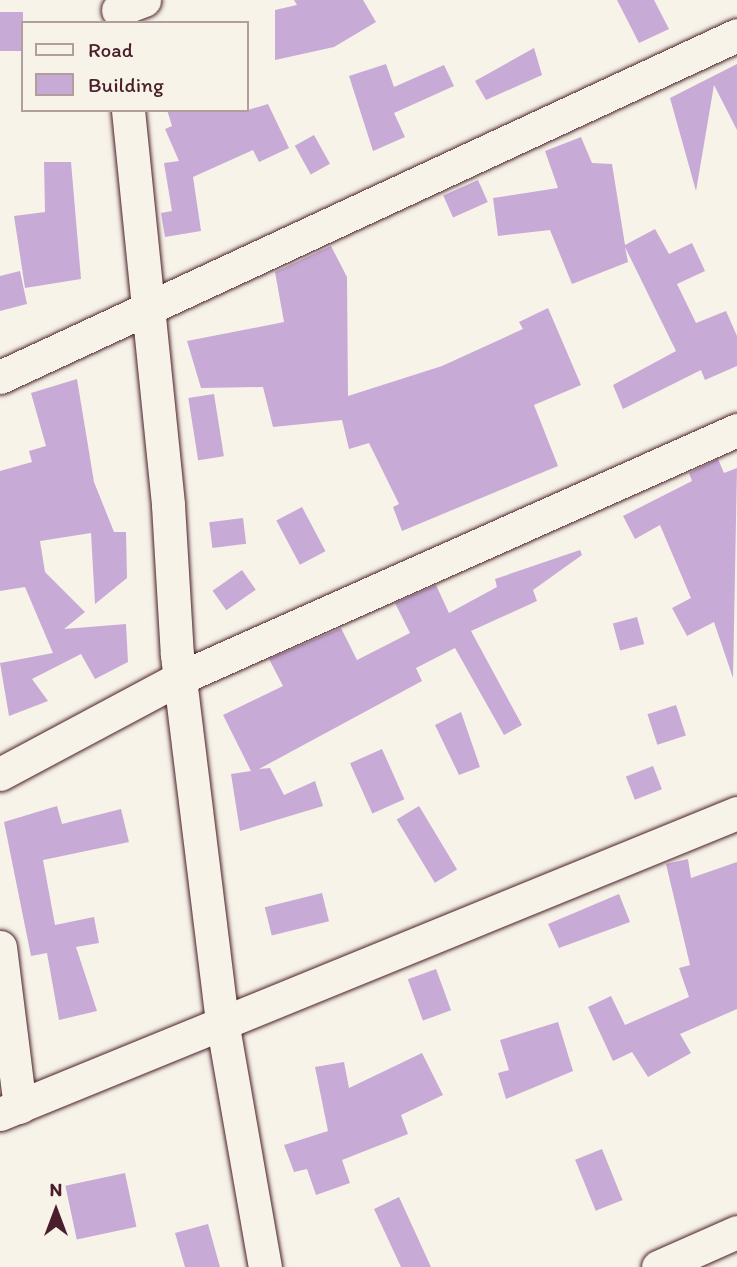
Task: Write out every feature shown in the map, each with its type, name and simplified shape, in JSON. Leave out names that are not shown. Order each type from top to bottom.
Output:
[{"type":"street","points":[[0,377],[737,35]]},
{"type":"street","points":[[128,112],[180,678],[222,1021],[265,1267]]},
{"type":"street","points":[[0,774],[180,678],[737,430]]},
{"type":"street","points":[[0,947],[10,1111],[222,1021],[737,813]]},
{"type":"street","points":[[658,1267],[737,1232]]},
{"type":"building","points":[[294,0],[363,0],[376,22],[334,47],[275,60],[275,10],[297,5]]},
{"type":"building","points":[[617,0],[654,0],[669,29],[639,43]]},
{"type":"building","points":[[0,12],[23,12],[21,51],[0,51]]},
{"type":"building","points":[[534,48],[542,75],[486,100],[475,81]]},
{"type":"building","points":[[386,64],[394,87],[444,65],[454,86],[394,113],[405,137],[373,151],[349,76]]},
{"type":"building","points":[[737,64],[737,130],[714,85],[696,191],[670,98]]},
{"type":"building","points":[[268,104],[289,148],[259,162],[253,150],[193,177],[201,231],[165,237],[161,213],[172,211],[164,163],[179,161],[165,129],[172,126],[168,112],[248,110]]},
{"type":"building","points":[[314,135],[330,164],[311,175],[295,146]]},
{"type":"building","points":[[581,137],[592,163],[612,164],[625,245],[655,229],[669,254],[692,243],[705,271],[677,284],[696,323],[726,311],[737,336],[737,366],[705,380],[701,370],[623,409],[613,385],[676,351],[625,247],[628,262],[572,284],[550,230],[498,236],[493,198],[558,188],[545,151]]},
{"type":"building","points":[[44,162],[71,162],[81,279],[25,288],[14,216],[45,212]]},
{"type":"building","points":[[478,180],[488,202],[453,217],[443,195]]},
{"type":"building","points":[[331,246],[347,277],[348,396],[442,366],[523,329],[519,322],[548,308],[581,385],[534,405],[558,466],[402,531],[393,507],[399,504],[369,443],[349,449],[342,420],[273,427],[263,387],[201,388],[187,341],[284,322],[275,272]]},
{"type":"building","points":[[20,271],[27,304],[0,311],[0,276]]},
{"type":"building","points":[[77,379],[94,482],[114,532],[126,532],[127,578],[95,604],[91,533],[40,541],[45,572],[85,612],[64,629],[126,624],[128,662],[95,679],[81,654],[32,679],[48,701],[9,716],[0,663],[53,653],[25,587],[0,591],[0,471],[32,462],[29,451],[46,446],[31,393]]},
{"type":"building","points":[[214,394],[224,456],[198,460],[188,398]]},
{"type":"building","points":[[718,459],[724,473],[737,468],[733,678],[714,622],[687,636],[672,608],[691,598],[660,525],[635,539],[623,516],[692,481],[689,473]]},
{"type":"building","points":[[302,507],[325,551],[300,565],[276,521]]},
{"type":"building","points":[[243,518],[246,544],[212,548],[209,522]]},
{"type":"building","points":[[580,550],[582,555],[533,590],[537,601],[471,631],[522,725],[504,735],[455,648],[416,668],[422,681],[259,769],[270,768],[284,795],[315,781],[323,806],[240,831],[231,774],[251,771],[223,715],[283,686],[269,659],[341,628],[357,660],[410,633],[395,603],[436,585],[449,613],[497,587],[495,579]]},
{"type":"building","points":[[242,570],[256,590],[226,610],[213,591]]},
{"type":"building","points":[[637,617],[644,644],[620,651],[613,623]]},
{"type":"building","points":[[676,705],[686,735],[657,745],[647,714]]},
{"type":"building","points":[[461,712],[480,767],[459,775],[435,725]]},
{"type":"building","points":[[382,749],[404,799],[372,813],[350,763]]},
{"type":"building","points":[[653,766],[662,789],[635,800],[626,776]]},
{"type":"building","points":[[57,806],[62,824],[121,809],[129,842],[43,860],[55,925],[94,917],[99,943],[76,947],[97,1011],[59,1020],[47,953],[31,956],[4,822]]},
{"type":"building","points":[[419,806],[457,869],[435,883],[397,819]]},
{"type":"building","points":[[688,859],[691,878],[737,862],[737,1009],[680,1034],[691,1053],[648,1077],[632,1052],[613,1061],[588,1007],[611,996],[625,1025],[689,997],[679,968],[690,965],[666,864]]},
{"type":"building","points":[[322,893],[329,921],[272,935],[265,907]]},
{"type":"building","points":[[619,894],[630,922],[559,948],[548,924]]},
{"type":"building","points":[[436,969],[451,1010],[423,1021],[408,979]]},
{"type":"building","points":[[558,1022],[573,1071],[506,1099],[498,1073],[509,1070],[500,1040]]},
{"type":"building","points":[[422,1053],[443,1095],[401,1115],[408,1134],[342,1160],[350,1183],[316,1195],[307,1169],[294,1172],[284,1145],[328,1131],[315,1067],[344,1062],[349,1088]]},
{"type":"building","points":[[602,1149],[623,1200],[596,1211],[575,1160]]},
{"type":"building","points":[[125,1173],[136,1227],[77,1239],[65,1186]]},
{"type":"building","points":[[399,1197],[431,1267],[401,1267],[374,1209]]},
{"type":"building","points":[[208,1224],[220,1267],[185,1267],[175,1233]]}]
